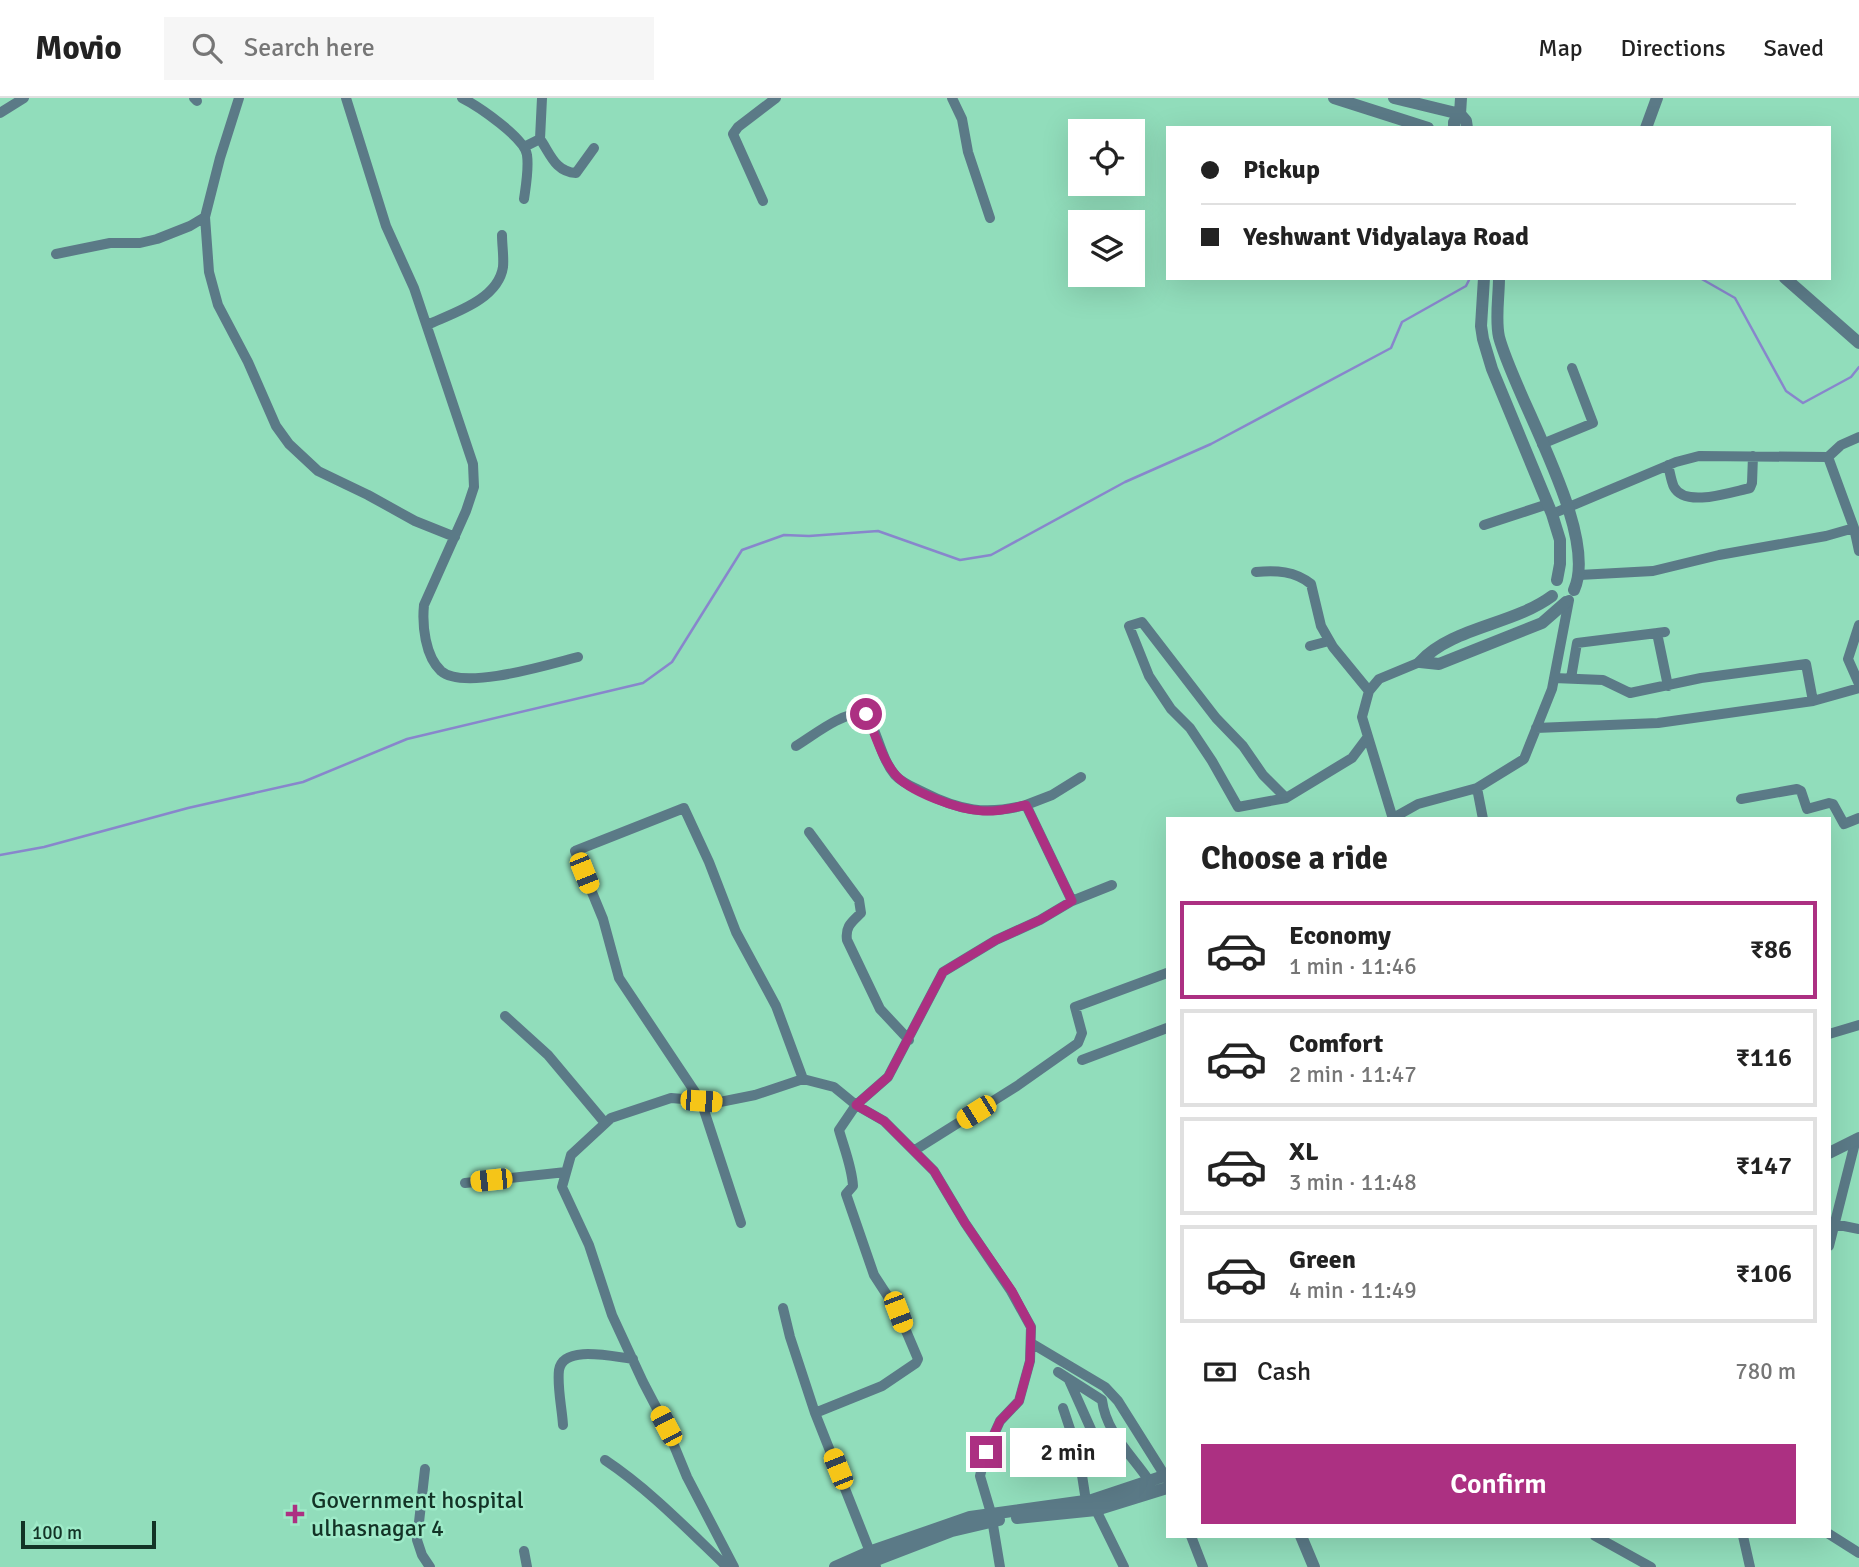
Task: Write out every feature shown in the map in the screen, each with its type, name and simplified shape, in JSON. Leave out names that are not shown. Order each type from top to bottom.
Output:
[{"type":"street","points":[[0,113],[24,98]]},
{"type":"street","points":[[239,98],[219,158],[205,217],[209,272],[218,305],[248,362],[276,426],[289,444],[318,471],[415,521],[455,537]]},
{"type":"street","points":[[346,98],[386,226],[414,288],[473,464],[474,486],[455,537],[424,605],[422,621],[433,660],[442,672],[457,678],[516,674],[578,657]]},
{"type":"street","points":[[462,98],[478,106],[524,147],[527,153],[524,199]]},
{"type":"street","points":[[542,98],[540,139],[556,164],[569,173],[576,173],[594,148]]},
{"type":"street","points":[[763,201],[733,134],[738,127],[776,98]]},
{"type":"street","points":[[952,98],[962,119],[968,152],[990,218]]},
{"type":"street","points":[[1335,98],[1422,126]]},
{"type":"street","points":[[1394,98],[1460,114],[1467,126]]},
{"type":"street","points":[[1454,126],[1460,114],[1461,98]]},
{"type":"street","points":[[1647,126],[1657,98]]},
{"type":"street","points":[[524,147],[540,139]]},
{"type":"street","points":[[56,254],[110,243],[140,243],[157,239],[205,217]]},
{"type":"street","points":[[427,325],[472,304],[493,288],[503,267],[502,235]]},
{"type":"street","points":[[1484,280],[1480,326],[1483,339],[1492,369],[1550,509],[1560,540],[1557,580],[1550,589],[1552,596],[1558,601],[1570,597]]},
{"type":"street","points":[[1395,817],[1418,804],[1477,788],[1524,759],[1554,678],[1570,597],[1579,575],[1576,533],[1498,334],[1499,280]]},
{"type":"street","points":[[1787,280],[1858,342]]},
{"type":"street","points":[[1483,339],[1498,334]]},
{"type":"street","points":[[1529,458],[1544,447],[1593,423],[1572,368]]},
{"type":"street","points":[[1484,526],[1550,509],[1567,508],[1668,465],[1699,456],[1828,457],[1842,445],[1859,437]]},
{"type":"street","points":[[1668,465],[1675,488],[1681,495],[1691,499],[1750,488],[1753,456]]},
{"type":"street","points":[[1828,457],[1854,528],[1859,551]]},
{"type":"street","points":[[1579,575],[1653,571],[1854,528]]},
{"type":"street","points":[[1256,572],[1287,572],[1311,584],[1321,626],[1329,641],[1368,691]]},
{"type":"street","points":[[1557,580],[1568,580],[1570,597]]},
{"type":"street","points":[[1393,817],[1362,717],[1368,691],[1379,679],[1420,662],[1433,648],[1536,607],[1552,596]]},
{"type":"street","points":[[1420,662],[1439,664],[1542,623],[1570,597]]},
{"type":"street","points":[[1236,817],[1238,807],[1212,761],[1149,676],[1129,626],[1142,621],[1216,718],[1243,746],[1263,775],[1286,798]]},
{"type":"street","points":[[1536,728],[1658,723],[1813,701],[1859,686],[1848,659],[1859,625]]},
{"type":"street","points":[[1571,678],[1577,643],[1661,632],[1668,685]]},
{"type":"street","points":[[1310,646],[1329,641]]},
{"type":"street","points":[[1554,678],[1603,681],[1630,693],[1701,678],[1806,664],[1813,701]]},
{"type":"street","points":[[796,746],[833,722],[864,712],[889,765],[903,782],[938,799],[970,810],[1003,810],[1026,805],[1052,795],[1081,777]]},
{"type":"street","points":[[1238,807],[1286,798],[1352,758],[1367,738]]},
{"type":"street","points":[[1477,788],[1483,817]]},
{"type":"street","points":[[1741,799],[1797,789],[1801,791],[1808,809],[1829,803],[1833,804],[1844,824],[1859,818]]},
{"type":"street","points":[[1026,805],[1072,901]]},
{"type":"street","points":[[741,1223],[701,1101],[620,978],[603,919],[575,850],[684,808],[709,862],[736,932],[776,1006],[803,1079]]},
{"type":"street","points":[[809,832],[859,900],[861,913],[849,925],[846,931],[847,940],[880,1009],[909,1040]]},
{"type":"street","points":[[816,1413],[882,1386],[918,1359],[898,1312],[874,1275],[846,1194],[853,1186],[852,1173],[839,1130],[856,1105],[888,1077],[943,972],[996,940],[1040,920],[1072,901],[1112,885]]},
{"type":"street","points":[[915,1150],[1017,1086],[1078,1043],[1082,1033],[1075,1007],[1166,973]]},
{"type":"street","points":[[505,1016],[548,1055],[605,1123]]},
{"type":"street","points":[[1831,1033],[1859,1025]]},
{"type":"street","points":[[1082,1060],[1166,1028]]},
{"type":"street","points":[[734,1567],[687,1477],[666,1426],[612,1315],[589,1245],[562,1187],[571,1155],[611,1118],[671,1098],[720,1102],[803,1079],[834,1087],[856,1105],[884,1121],[915,1150],[934,1171],[965,1223],[1012,1291],[1031,1327],[1030,1361],[1019,1401],[1000,1421],[986,1452],[980,1476],[992,1516],[1000,1567]]},
{"type":"street","points":[[1831,1152],[1857,1139]]},
{"type":"street","points":[[1831,1239],[1857,1139]]},
{"type":"street","points":[[466,1183],[566,1172]]},
{"type":"street","points":[[1835,1224],[1859,1229]]},
{"type":"street","points":[[783,1308],[816,1413],[873,1560]]},
{"type":"street","points":[[1031,1343],[1105,1387],[1118,1401],[1166,1477]]},
{"type":"street","points":[[563,1425],[559,1369],[564,1359],[571,1354],[581,1354],[633,1359]]},
{"type":"street","points":[[1058,1372],[1102,1400],[1102,1412],[1124,1451],[1150,1482]]},
{"type":"street","points":[[1068,1379],[1098,1445]]},
{"type":"street","points":[[1063,1408],[1091,1505],[1124,1567]]},
{"type":"street","points":[[1079,1456],[1094,1450],[1115,1433]]},
{"type":"street","points":[[605,1460],[622,1471],[668,1511],[727,1567]]},
{"type":"street","points":[[425,1469],[417,1541],[430,1567]]},
{"type":"street","points":[[1091,1505],[1150,1482],[1166,1479]]},
{"type":"street","points":[[858,1567],[951,1522],[1091,1505],[1166,1479]]},
{"type":"street","points":[[1831,1535],[1859,1553]]},
{"type":"street","points":[[1192,1538],[1203,1567]]},
{"type":"street","points":[[1302,1538],[1314,1567]]},
{"type":"street","points":[[1599,1538],[1651,1567]]},
{"type":"street","points":[[1743,1538],[1750,1567]]},
{"type":"street","points":[[524,1551],[527,1567]]},
{"type":"street","points":[[835,1567],[873,1560]]},
{"type":"waterway","points":[[0,855],[44,847],[188,808],[303,782],[407,739],[643,683],[672,662],[742,550],[784,535],[878,531],[960,560],[991,555],[1125,482],[1211,444],[1391,348],[1402,322],[1466,286],[1469,280]]},
{"type":"waterway","points":[[1704,280],[1735,298],[1786,391],[1803,403],[1851,377],[1859,367]]},
{"type":"place","name":"Government hospital ulhasnagar 4","points":[[295,1514]]},
{"type":"route","points":[[866,714],[889,765],[903,782],[938,799],[970,810],[1003,810],[1026,805],[1072,901],[1040,920],[996,940],[943,972],[888,1077],[856,1105],[884,1121],[934,1171],[965,1223],[1012,1291],[1031,1327],[1030,1361],[1019,1401],[1000,1421],[986,1452]]}]
